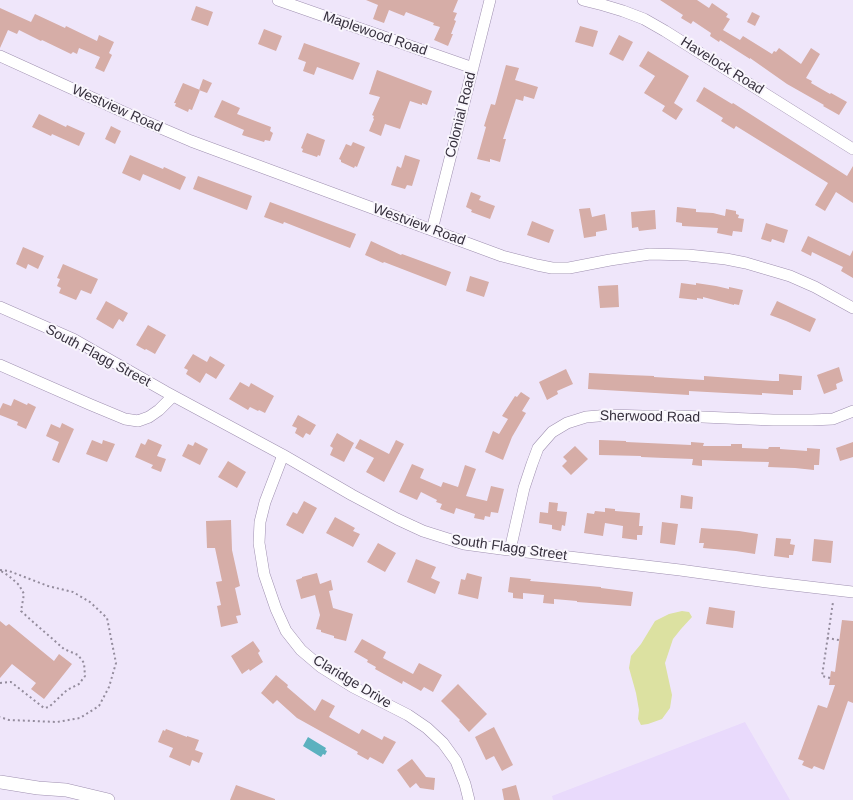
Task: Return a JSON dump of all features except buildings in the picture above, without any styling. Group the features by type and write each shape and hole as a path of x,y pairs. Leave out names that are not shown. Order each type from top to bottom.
{"street":[{"name":"Maplewood Road","path":"278,0 473,68"},
{"name":"Colonial Road","path":"432,230 490,0"},
{"name":"Havelock Road","path":"584,0 623,11 665,31 853,149"},
{"name":"Westview Road","path":"0,56 191,141 495,254 552,268 569,268 650,254 700,256 746,263 790,276 815,287 853,308"},
{"name":"South Flagg Street","path":"0,307 73,339 358,498 423,531 464,544 853,592"},
{"path":"0,365 125,419 138,421 149,417 159,410 173,396"},
{"name":"Sherwood Road","path":"510,550 524,488 538,448 552,432 567,423 586,417 610,415 812,420 833,419 853,411"},
{"name":"Claridge Drive","path":"283,455 265,502 260,522 259,543 264,574 276,609 286,631 301,650 321,667 353,687 408,715 427,728 444,743 456,761 465,784 469,800"},
{"path":"0,782 38,788 66,790 108,800"}],"path":[{"path":"0,570 19,585 24,594 21,611 64,649 78,655 84,663 85,676 79,684 67,690 49,707 44,708 11,682 0,683"},
{"path":"0,570 10,571 48,586 73,592 90,602 107,618 116,664 109,686 99,706 80,718 57,722 9,720 0,717"},
{"path":"830,678 822,676 833,602"},
{"path":"827,638 839,640"}],"shaded area":[{"path":"745,722 790,800 553,800 552,796"}],"green space":[{"path":"682,611 689,612 692,617 673,639 665,663 672,695 670,708 662,719 641,725 638,719 639,710 636,693 629,668 631,656 641,644 655,621 669,614"}],"water":[{"path":"308,737 326,748 325,750 327,751 325,755 323,754 321,757 303,746"}]}
